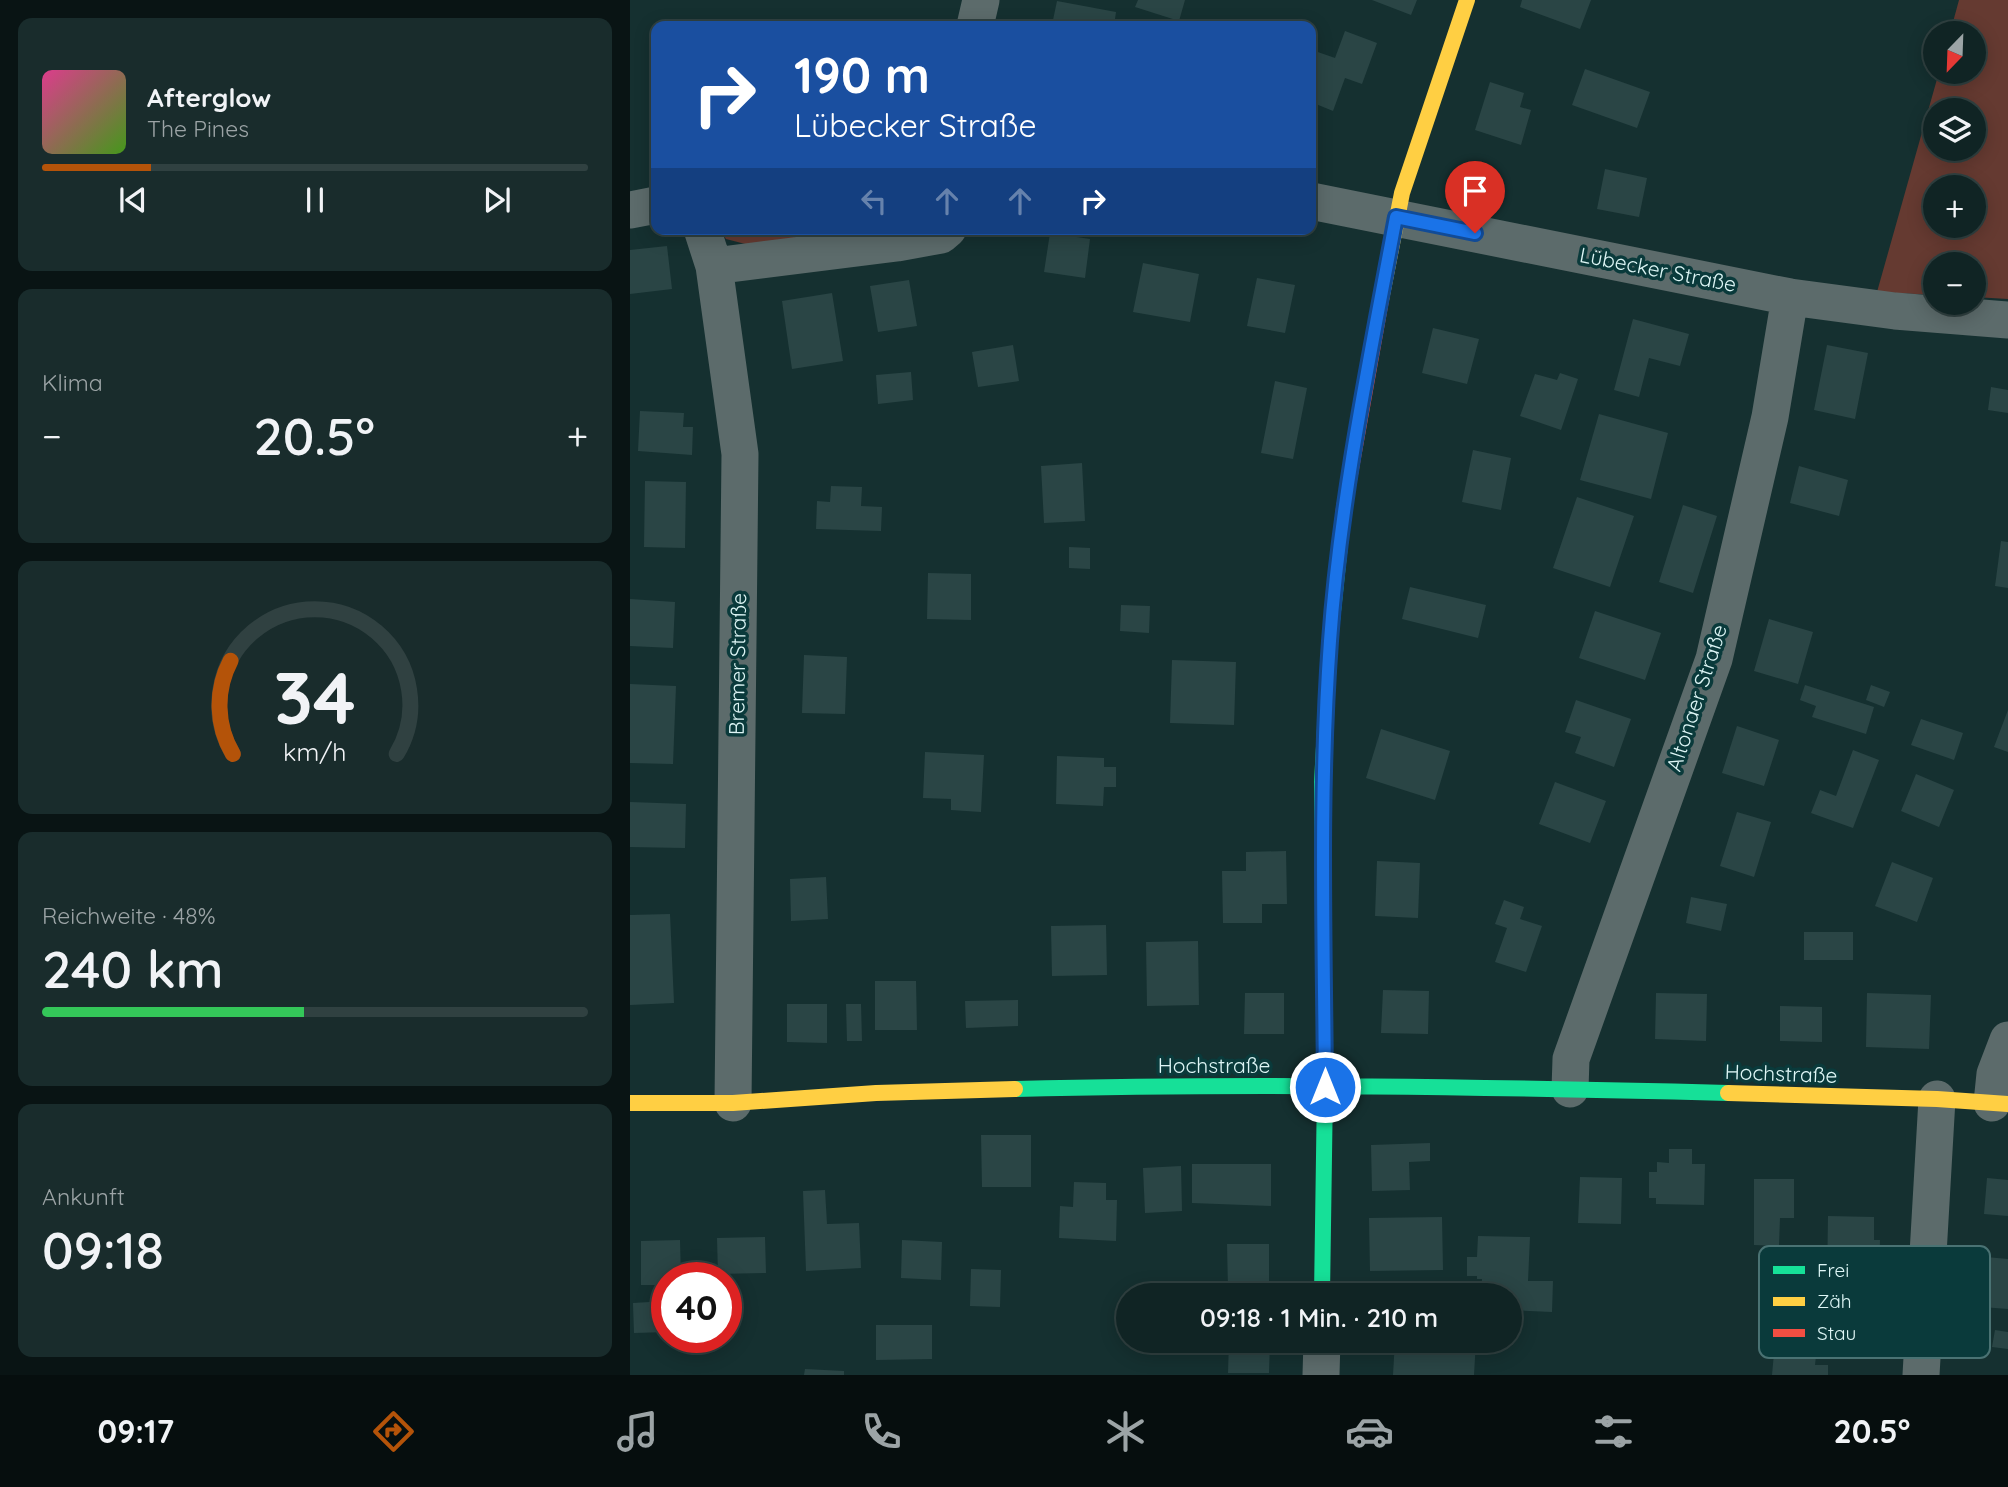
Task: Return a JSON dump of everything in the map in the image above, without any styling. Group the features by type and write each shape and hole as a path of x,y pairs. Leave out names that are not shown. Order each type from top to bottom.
{"street":[{"path":"976,21 981,0"},
{"path":"1322,1283 1325,1087 1322,782 1330,640 1344,508 1396,217 1467,0"},
{"name":"Lübecker Straße","path":"1316,202 1790,297 1895,311 2008,320"},
{"path":"630,210 651,206"},
{"name":"Bremer Straße","path":"704,235 714,267 740,454 733,1103"},
{"path":"714,267 942,235"},
{"name":"Altonaer Straße","path":"1570,1089 1571,1059 1714,659 1770,416 1790,297"},
{"path":"2000,1104 1995,1073 2008,1040"},
{"name":"Hochstraße","path":"630,1103 733,1103 917,1092 1139,1086 1570,1089 1937,1099 2000,1104"},
{"path":"1928,1246 1937,1099"},
{"path":"1321,1375 1322,1353"}],"shaded area":[{"path":"1959,0 2008,0 2008,299 1986,298 1986,252 1923,252 1923,294 1877,292 1923,129 1923,161 1986,161 1986,98 1932,98 1936,84 1986,84 1986,21 1953,21"},
{"path":"723,235 838,235 753,246 726,239"}],"building":[{"path":"1138,0 1185,0 1179,21 1135,7"},
{"path":"1372,0 1417,0 1411,15"},
{"path":"1522,0 1591,0 1580,29 1520,7"},
{"path":"1057,1 1116,12 1115,21 1053,20"},
{"path":"1345,31 1377,43 1362,84 1345,78 1333,111 1316,104 1316,51 1335,58"},
{"path":"1585,69 1650,92 1637,128 1572,105"},
{"path":"1490,82 1524,93 1520,107 1531,110 1521,145 1475,130"},
{"path":"1605,169 1647,178 1639,217 1597,209"},
{"path":"1050,235 1090,239 1085,278 1044,272"},
{"path":"667,246 672,289 630,294 630,250"},
{"path":"1143,263 1199,274 1190,322 1133,312"},
{"path":"1257,278 1295,285 1285,333 1247,326"},
{"path":"909,280 917,326 878,332 870,286"},
{"path":"832,293 843,361 792,369 782,301"},
{"path":"1633,319 1689,334 1680,366 1649,358 1639,397 1614,390"},
{"path":"1433,328 1479,339 1467,384 1422,373"},
{"path":"1013,345 1019,381 978,387 972,352"},
{"path":"1827,345 1868,353 1855,419 1814,410"},
{"path":"911,372 913,400 878,404 876,375"},
{"path":"1560,373 1578,379 1561,430 1520,416 1535,374 1557,380"},
{"path":"1275,381 1307,388 1293,459 1261,453"},
{"path":"1991,387 2008,390 2008,413 1988,410"},
{"path":"640,411 684,413 683,427 693,427 692,455 638,451"},
{"path":"1599,414 1668,433 1651,499 1580,480"},
{"path":"1473,450 1511,458 1501,510 1462,502"},
{"path":"1082,463 1085,521 1044,523 1041,466"},
{"path":"1799,466 1848,480 1839,516 1790,503"},
{"path":"645,481 686,482 685,548 644,547"},
{"path":"831,486 862,487 861,506 882,507 881,531 816,529 817,501 830,502"},
{"path":"1577,497 1634,516 1610,587 1553,568"},
{"path":"1683,505 1717,516 1693,593 1659,582"},
{"path":"2001,541 2008,542 2008,588 1995,586"},
{"path":"1069,547 1090,548 1090,569 1069,568"},
{"path":"928,573 971,574 971,620 927,619"},
{"path":"1410,587 1486,605 1478,638 1402,619"},
{"path":"630,599 675,602 673,648 630,646"},
{"path":"1121,605 1150,606 1149,633 1120,631"},
{"path":"1595,611 1661,633 1645,680 1579,658"},
{"path":"1769,619 1813,632 1798,684 1754,671"},
{"path":"804,655 847,657 845,714 802,713"},
{"path":"1172,660 1236,662 1234,725 1170,723"},
{"path":"630,684 676,686 673,764 630,763"},
{"path":"1805,685 1874,707 1866,734 1812,717 1816,706 1800,700"},
{"path":"1871,685 1890,692 1884,707 1866,700"},
{"path":"1576,700 1631,719 1614,767 1575,753 1581,737 1565,732"},
{"path":"2008,710 2008,752 1994,747"},
{"path":"1921,719 1963,733 1954,760 1911,745"},
{"path":"1737,726 1779,740 1764,786 1722,773"},
{"path":"1381,729 1450,751 1435,800 1366,778"},
{"path":"1853,750 1879,760 1853,828 1811,813 1820,790 1836,796"},
{"path":"925,752 984,755 981,812 951,810 951,799 923,798"},
{"path":"1057,756 1104,758 1104,767 1116,767 1116,787 1104,787 1103,806 1056,804"},
{"path":"1916,774 1954,790 1939,827 1901,811"},
{"path":"1555,782 1606,801 1590,843 1539,824"},
{"path":"630,802 686,804 685,848 630,847"},
{"path":"1737,812 1771,822 1754,877 1720,866"},
{"path":"1286,851 1287,904 1262,904 1262,923 1223,923 1222,871 1246,871 1246,852"},
{"path":"1377,861 1420,863 1418,918 1375,916"},
{"path":"1892,862 1933,878 1917,922 1875,906"},
{"path":"826,877 828,919 791,921 790,879"},
{"path":"1691,897 1727,904 1721,931 1686,923"},
{"path":"1504,900 1524,907 1520,919 1542,926 1526,972 1495,962 1507,928 1495,924"},
{"path":"670,914 674,1003 630,1005 630,915"},
{"path":"1106,925 1107,975 1052,976 1051,926"},
{"path":"1804,932 1853,932 1853,960 1804,960"},
{"path":"1198,941 1199,1005 1147,1006 1146,942"},
{"path":"875,981 916,981 917,1030 875,1030"},
{"path":"1383,990 1429,991 1428,1034 1381,1033"},
{"path":"1245,993 1284,993 1284,1034 1244,1034"},
{"path":"1656,993 1707,994 1706,1041 1655,1039"},
{"path":"1867,993 1931,995 1929,1049 1866,1047"},
{"path":"1018,1000 1018,1026 966,1028 965,1001"},
{"path":"787,1004 827,1004 827,1043 787,1042"},
{"path":"846,1004 861,1004 862,1041 847,1041"},
{"path":"1780,1006 1822,1007 1822,1042 1780,1041"},
{"path":"981,1135 1031,1135 1031,1187 982,1187"},
{"path":"1430,1143 1430,1161 1409,1162 1410,1190 1372,1191 1371,1145"},
{"path":"1669,1149 1692,1149 1692,1164 1705,1164 1704,1205 1656,1204 1656,1198 1649,1198 1649,1172 1657,1172 1657,1162 1669,1163"},
{"path":"1192,1164 1271,1164 1271,1206 1192,1203"},
{"path":"1181,1166 1182,1211 1145,1213 1143,1168"},
{"path":"1580,1177 1622,1178 1621,1224 1578,1223"},
{"path":"1987,1178 2008,1180 2008,1216 1984,1214"},
{"path":"1754,1179 1794,1179 1794,1218 1780,1218 1779,1246 1754,1245"},
{"path":"1074,1182 1106,1183 1106,1200 1117,1200 1116,1241 1059,1238 1060,1206 1073,1207"},
{"path":"825,1190 827,1224 859,1223 861,1268 806,1271 803,1191"},
{"path":"1828,1216 1874,1217 1874,1240 1880,1240 1880,1246 1828,1246"},
{"path":"1442,1217 1443,1270 1370,1271 1369,1218"},
{"path":"1478,1236 1530,1237 1528,1281 1553,1281 1552,1312 1522,1311 1522,1283 1482,1283 1482,1279 1477,1279 1477,1276 1467,1276 1467,1257 1477,1257"},
{"path":"765,1237 766,1273 742,1274 742,1262 718,1262 717,1238"},
{"path":"680,1240 681,1262 651,1262 651,1285 641,1285 641,1241"},
{"path":"902,1240 942,1242 941,1280 901,1278"},
{"path":"1227,1244 1269,1244 1269,1283 1228,1283"},
{"path":"1990,1257 2008,1259 2008,1309 1990,1308"},
{"path":"971,1269 1001,1270 1000,1307 970,1306"},
{"path":"651,1302 651,1332 634,1333 633,1303"},
{"path":"876,1325 932,1325 932,1359 876,1360"},
{"path":"1995,1330 2008,1332 2008,1349 1992,1347"},
{"path":"1229,1353 1270,1353 1269,1373 1228,1373"},
{"path":"1394,1353 1475,1353 1474,1375 1393,1375"},
{"path":"1774,1358 1816,1358 1815,1365 1828,1365 1828,1375 1772,1375"},
{"path":"805,1369 844,1371 844,1375 804,1375"}],"traffic: fast":[{"path":"1322,1283 1325,1087 1322,782 1330,640 1341,535"},
{"path":"1015,1089 1372,1086 1728,1093"}],"traffic: slow":[{"path":"1381,300 1402,193 1467,0"},
{"path":"630,1103 733,1103 876,1093 1015,1089"},
{"path":"1728,1093 1937,1099 2008,1104"}],"traffic: jam":[{"path":"1341,535 1381,300"}],"route":[{"path":"1325,1087 1322,782 1330,640 1344,508 1396,217 1475,233"}]}
